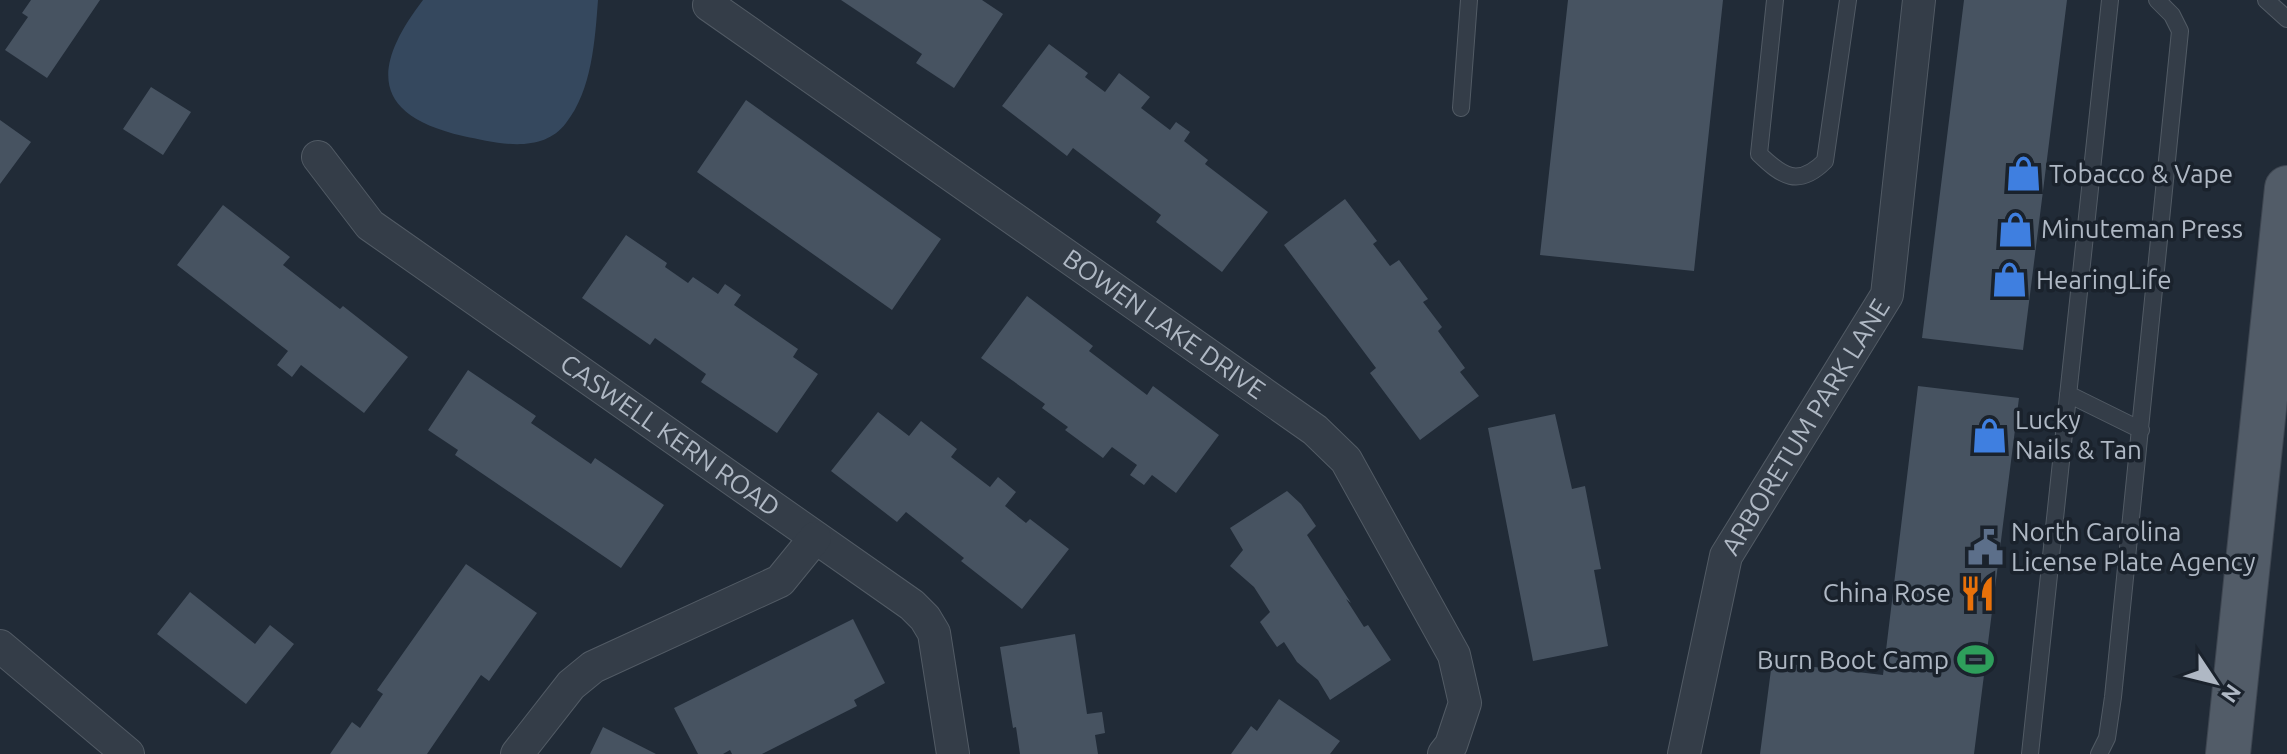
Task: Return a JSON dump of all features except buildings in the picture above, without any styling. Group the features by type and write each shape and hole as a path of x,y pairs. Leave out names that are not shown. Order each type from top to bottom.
{"main road":[{"path":"2228,754 2286,202"}],"street":[{"name":"ARBORETUM PARK LANE","path":"1684,754 1726,556 1887,295 1919,0"},
{"name":"BOWEN LAKE DRIVE","path":"709,5 1315,430 1346,460 1454,655 1465,703 1451,745 1444,754"},
{"name":"CASWELL KERN ROAD","path":"318,157 370,225 912,605 934,633 953,754"},
{"path":"517,754 571,685 593,667 780,581 815,538"},
{"path":"0,646 128,754"}],"lane":[{"path":"1461,108 1469,0"},
{"path":"1775,0 1759,154 1778,172 1799,178 1815,171 1825,161 1848,0"},
{"path":"2030,754 2110,0"},
{"path":"2099,754 2107,738 2109,724 2180,31 2172,15 2157,0"},
{"path":"2266,0 2287,19"},
{"path":"2068,394 2141,430"}],"water":[{"path":"423,0 598,0 587,80 566,123 544,140 518,144 463,136 433,127 411,115 397,102 389,86 389,67 406,25"}],"place":[{"name":"Tobacco & Vape","path":"2023,174"},
{"name":"Minuteman Press","path":"2015,229"},
{"name":"HearingLife","path":"2010,280"},
{"name":"Lucky Nails & Tan","path":"1989,435"},
{"name":"North Carolina License Plate Agency","path":"1985,547"},
{"name":"China Rose","path":"1977,593"},
{"name":"Burn Boot Camp","path":"1975,660"}]}
